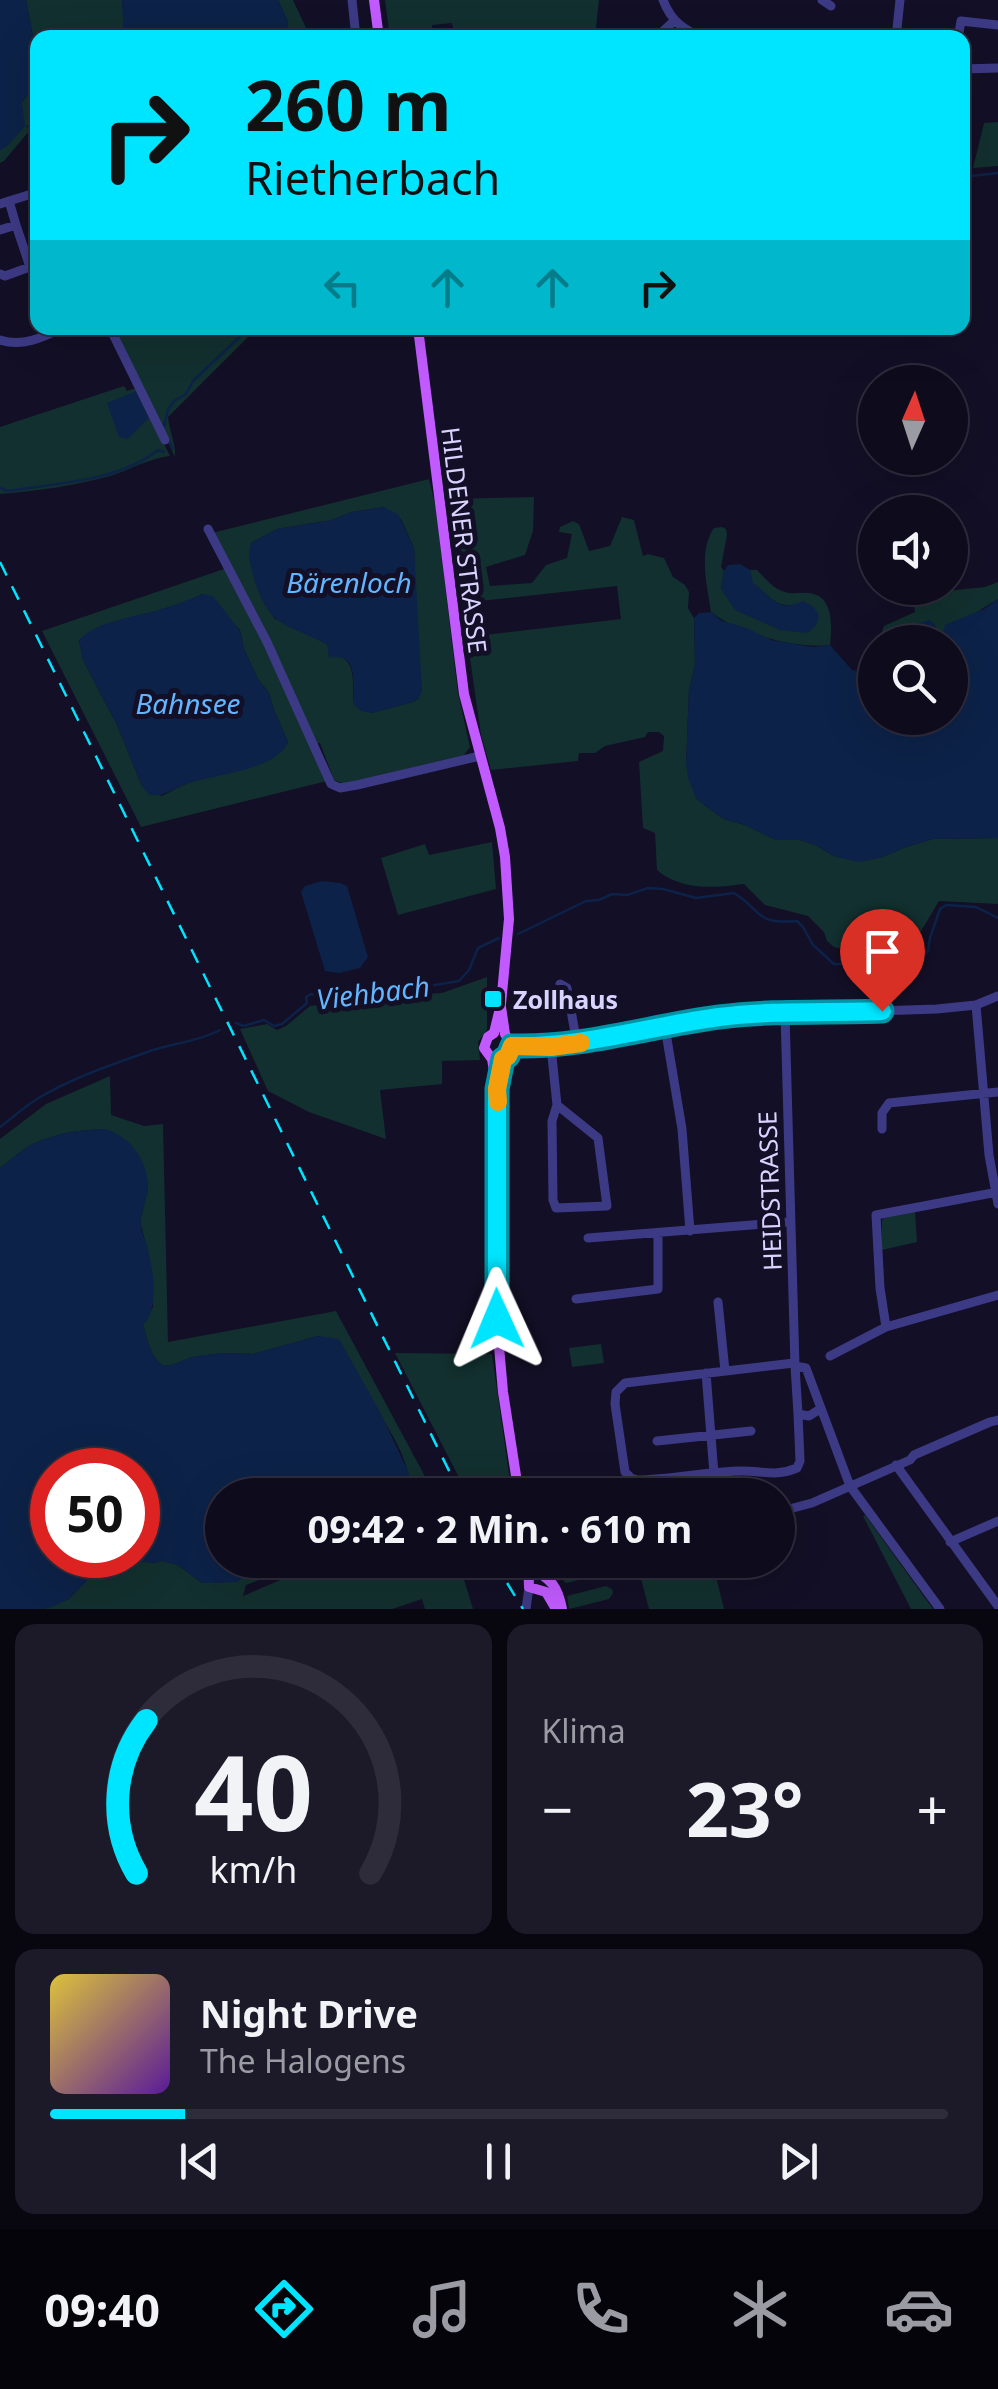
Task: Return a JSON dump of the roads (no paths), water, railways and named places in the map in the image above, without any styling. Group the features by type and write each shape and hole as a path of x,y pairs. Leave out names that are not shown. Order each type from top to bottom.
{"main road":[{"path":"374,0 378,30"},
{"name":"HILDENER STRASSE","path":"419,335 464,694 505,857 509,919 499,1034"},
{"path":"499,1034 511,1040 512,1046 508,1056 498,1059 484,1048 488,1037 499,1034"},
{"path":"498,1059 496,1312 516,1478"},
{"path":"529,1578 529,1587 546,1592 559,1609"},
{"path":"547,1578 559,1592 559,1609"}],"street":[{"path":"352,0 354,30"},
{"path":"664,0 674,21 686,30"},
{"path":"897,30 900,0"},
{"path":"664,30 674,21"},
{"path":"959,30 960,21 998,25"},
{"path":"970,70 998,68"},
{"path":"30,194 4,202 30,257"},
{"path":"0,230 16,224"},
{"path":"0,286 2,275 30,267"},
{"path":"0,340 22,344 44,335"},
{"path":"113,335 165,440"},
{"path":"208,529 267,642 331,784 340,788 357,785 480,756"},
{"path":"560,984 567,988 577,1044"},
{"path":"512,1046 577,1044 725,1016 937,1010 976,1005 998,996"},
{"path":"886,1327 876,1216 997,1196 976,1005"},
{"name":"HEIDSTRASSE","path":"714,1474 785,1472 798,1468 800,1456 789,1222 785,1014"},
{"path":"665,1027 682,1129 690,1231"},
{"path":"551,1047 558,1105 552,1121 553,1200 556,1208 607,1206 598,1138 558,1105"},
{"path":"882,1128 882,1113 889,1103 998,1092"},
{"path":"588,1238 789,1222"},
{"path":"576,1299 658,1289 658,1234"},
{"path":"830,1356 886,1327 998,1294"},
{"path":"718,1302 725,1371"},
{"path":"706,1373 714,1474 631,1478 625,1472 615,1404 616,1392 625,1383 706,1373 794,1364"},
{"name":"HEIDSTRASSE","path":"794,1364 806,1368 850,1486 940,1609"},
{"path":"798,1414 809,1416 820,1409"},
{"path":"795,1508 812,1504 998,1420"},
{"path":"656,1440 751,1431"},
{"path":"896,1465 998,1606"},
{"path":"950,1542 998,1520"},
{"path":"526,1609 529,1587"}],"water":[{"path":"0,0 26,0 32,30 30,90 22,103 25,126 0,150"},
{"path":"122,0 278,0 288,22 288,30 124,30"},
{"path":"136,391 149,418 128,439 119,437 107,403"},
{"name":"Bärenloch","path":"384,507 398,514 414,548 422,692 413,702 371,713 354,704 352,670 345,659 329,658 327,644 271,614 259,592 249,551 251,543 277,529"},
{"path":"740,564 750,570 753,583 775,602 787,606 803,601 814,608 816,624 807,633 780,630 735,610 721,589 728,565"},
{"name":"Bahnsee","path":"203,594 213,596 240,631 244,649 269,693 288,742 281,752 258,765 186,784 164,794 149,795 83,660 79,640 98,627"},
{"path":"998,599 998,838 933,839 859,862 836,857 800,840 776,840 724,819 696,798 686,764 689,690 695,665 694,618 699,613 711,612 722,621 771,640 813,647 830,645 852,670 858,671 858,735 968,735 968,625 945,625"},
{"path":"322,881 347,886 368,957 360,968 339,973 325,971 301,892 305,886"},
{"path":"105,1129 114,1133 130,1144 145,1168 148,1188 141,1227 154,1289 152,1309 143,1325 158,1361 163,1366 172,1365 192,1357 253,1354 318,1336 339,1339 380,1412 409,1478 205,1478 205,1578 242,1578 237,1582 202,1583 178,1565 160,1562 160,1448 30,1448 30,1578 95,1578 88,1579 69,1599 52,1607 0,1609 0,1168 41,1140"}],"waterway":[{"path":"970,176 998,173"},
{"path":"164,426 174,401 186,394 193,381 242,335"},
{"path":"168,438 172,448"},
{"path":"0,488 7,491 85,480 124,469 158,450 164,452"},
{"name":"Viehbach","path":"518,934 586,901 612,894 627,895 648,888 696,898 734,893 766,918 797,921 813,945 834,964 883,961 905,966 928,951 940,909 946,905 976,907 998,918"},
{"name":"Viehbach","path":"236,1023 244,1026 264,1020 274,1026 282,1024 307,1003 306,997 311,994 348,1001 385,990 459,981 469,970 478,948 499,938"},
{"name":"Viehbach","path":"0,1127 37,1099 79,1078 220,1030"}],"railway":[{"path":"0,562 453,1478"},
{"path":"504,1578 523,1609"}],"place":[{"name":"Zollhaus","path":"493,999"}]}
